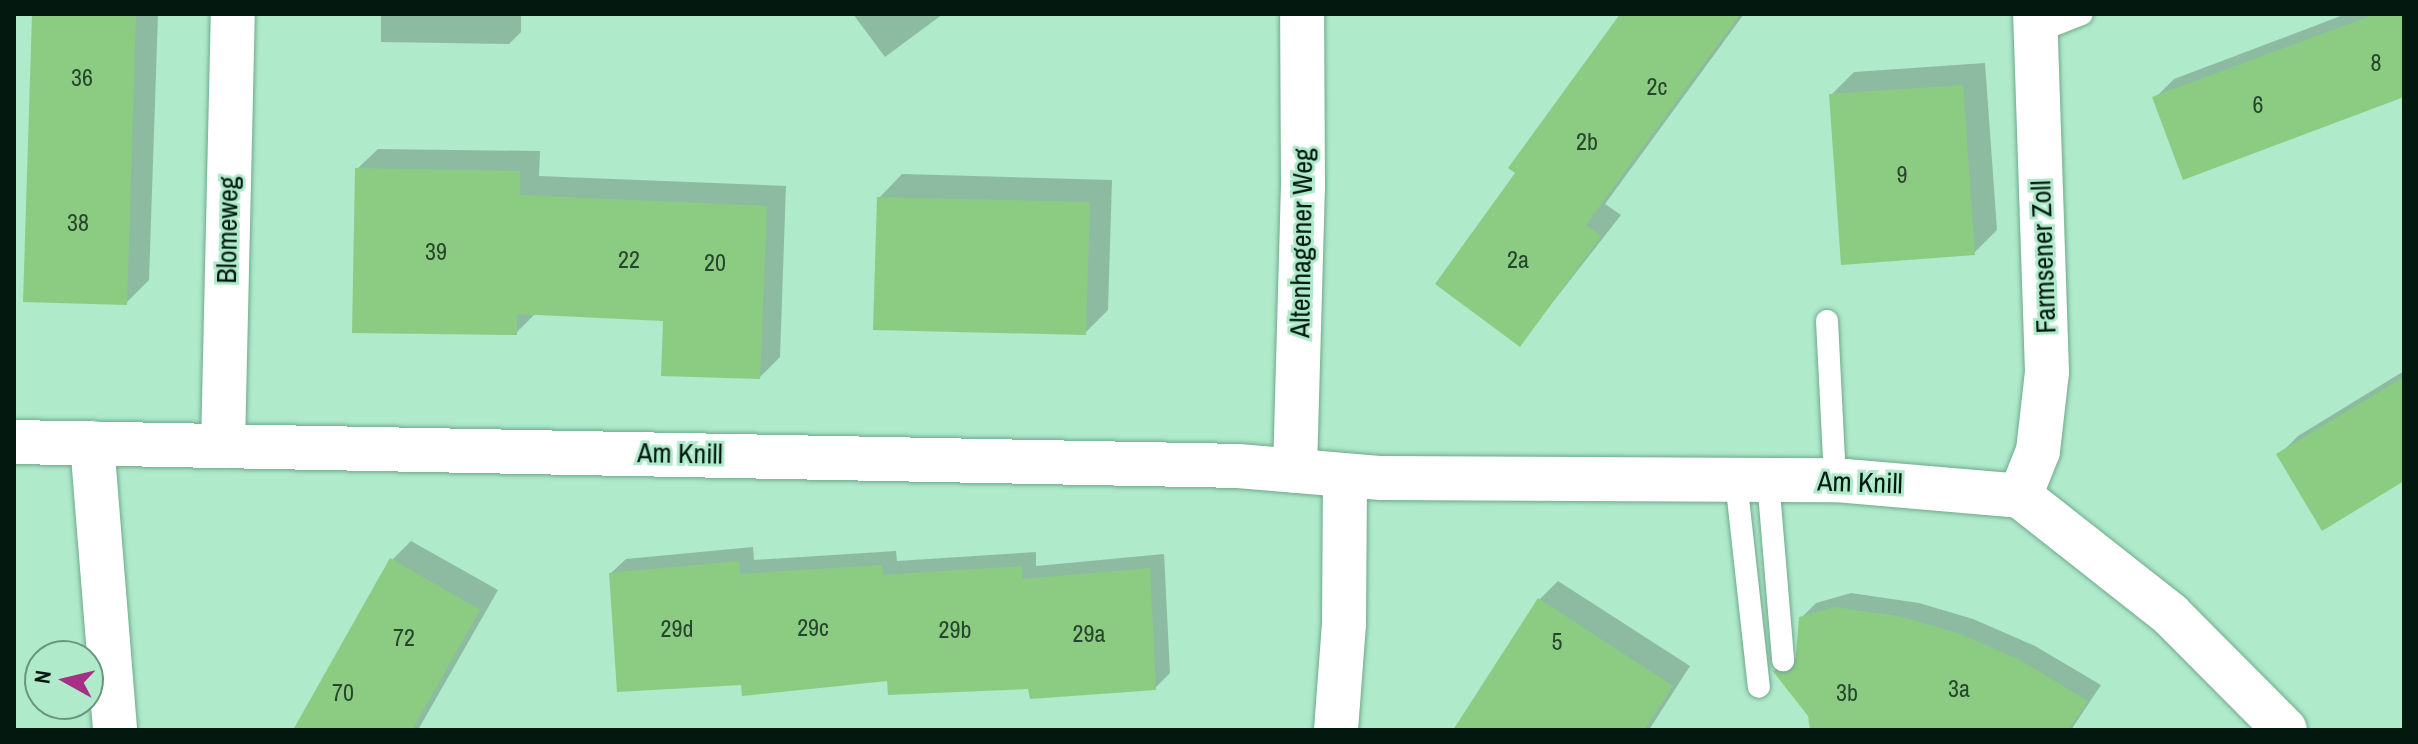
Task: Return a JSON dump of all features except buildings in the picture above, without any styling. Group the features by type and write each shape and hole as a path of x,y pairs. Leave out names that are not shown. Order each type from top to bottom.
{"street":[{"name":"Blomeweg","path":"223,446 233,14"},
{"name":"Altenhagener Weg","path":"1295,471 1302,14"},
{"name":"Farmsener Zoll","path":"2020,496 2038,451 2047,372 2036,23"},
{"name":"Am Knill","path":"14,442 809,456 1295,471 1345,476 1835,480 2020,496"},
{"path":"92,443 115,730"},
{"path":"1336,730 1344,623 1345,476"},
{"path":"2020,496 2170,614 2285,730"}],"lane":[{"path":"2036,23 2082,14"},
{"path":"1827,321 1835,480"},
{"path":"1752,480 1783,660"},
{"path":"1752,480 1759,687"}]}
